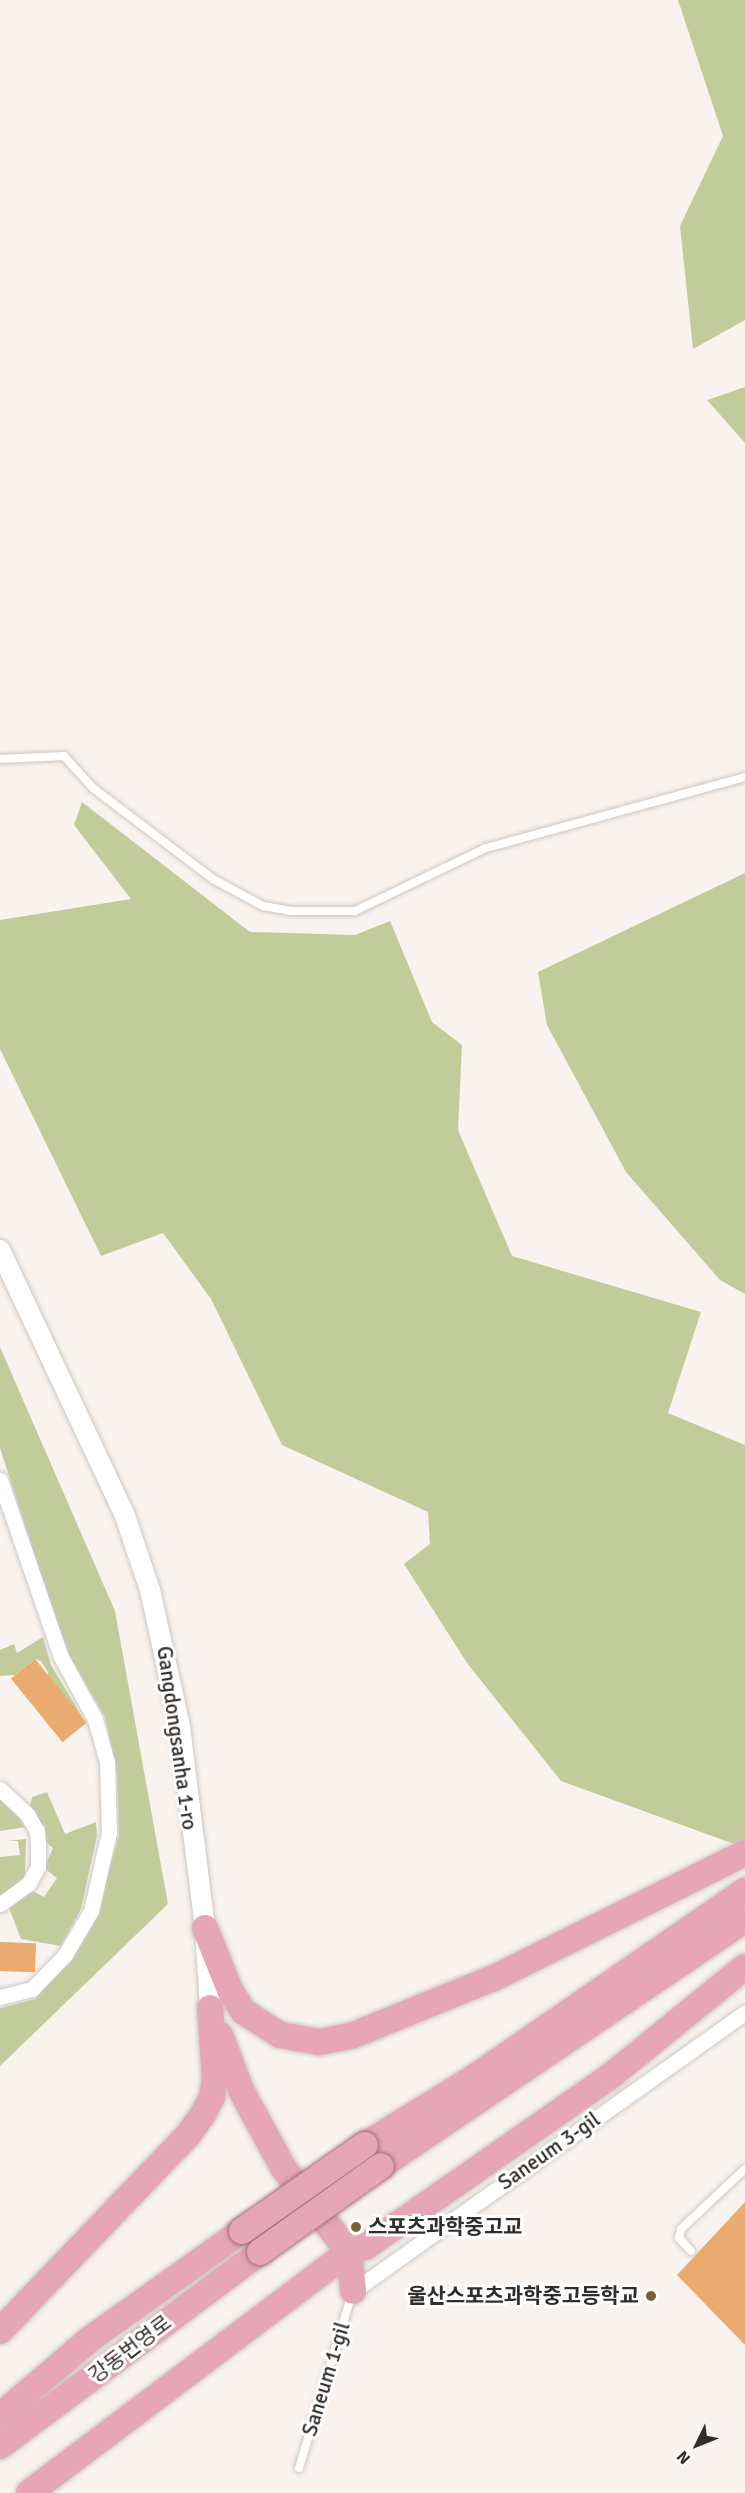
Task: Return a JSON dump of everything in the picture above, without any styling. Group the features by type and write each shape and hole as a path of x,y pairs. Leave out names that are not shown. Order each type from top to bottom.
{"highway":[{"path":"205,1928 230,1990 244,2012 280,2035 319,2042 351,2036 494,1978 745,1853"},
{"name":"강동번영로","path":"0,2416 90,2339 242,2231 365,2145 475,2077 605,1984 745,1891"},
{"name":"강동번영로","path":"0,2446 260,2252 381,2166 745,1920"},
{"path":"29,2493 349,2252 367,2246 612,2075 745,1967"},
{"path":"210,2008 242,2092 284,2169 349,2252 353,2291"},
{"path":"0,2331 188,2134 203,2114 212,2097 215,2079 210,2008"}],"street":[{"name":"Gangdongsanha 1-ro","path":"0,1250 124,1513 150,1590 180,1727 205,1928 210,2008"},
{"path":"0,1480 61,1657 94,1719 107,1762 109,1832 90,1911 65,1955 32,1989 0,1997"},
{"path":"0,1788 27,1814 37,1831 38,1868 28,1884 0,1904"},
{"name":"Saneum 3-gil","path":"353,2291 745,2012"}],"lane":[{"path":"0,759 64,756 93,788 213,879 262,906 290,911 355,911 486,848 745,777"},
{"path":"691,2251 679,2238 681,2229 745,2169"},
{"name":"Saneum 1-gil","path":"299,2468 353,2291"}],"green space":[{"path":"678,0 745,0 745,320 693,349 680,226 723,136"},
{"path":"745,387 745,443 707,400"},
{"path":"82,802 250,932 355,935 390,921 432,1022 462,1045 458,1130 512,1256 701,1312 668,1413 745,1445 745,1848 561,1781 467,1663 404,1564 430,1544 428,1512 282,1445 211,1299 163,1233 101,1256 0,1049 0,920 131,899 74,825"},
{"path":"745,873 745,1294 720,1280 626,1172 547,1025 538,972"},
{"path":"0,1347 115,1611 168,1904 0,2066 0,2008 35,1999 77,1950 93,1924 119,1835 117,1773 105,1717 65,1648 0,1448"},
{"path":"43,1637 51,1665 87,1725 48,1678 48,1672 41,1661 35,1659 15,1675 0,1676 0,1650 14,1644 17,1653"},
{"path":"47,1792 65,1834 96,1822 97,1836 81,1909 61,1946 21,1939 9,1908 31,1890 44,1897 57,1878 44,1868 53,1848 43,1840 45,1826 35,1821 29,1810 32,1797"},
{"path":"0,1797 15,1812 25,1827 0,1831"},
{"path":"26,1839 25,1876 9,1894 0,1896 0,1857 20,1855 18,1841 7,1841"}],"building":[{"path":"35,1659 87,1723 63,1742 11,1679"},
{"path":"0,1942 36,1943 35,1972 0,1971"},
{"path":"745,2202 745,2345 677,2275"}],"place":[{"name":"스포츠과학중고교","path":"356,2227"},
{"name":"울산스포츠과학중고등학교","path":"651,2296"}]}
